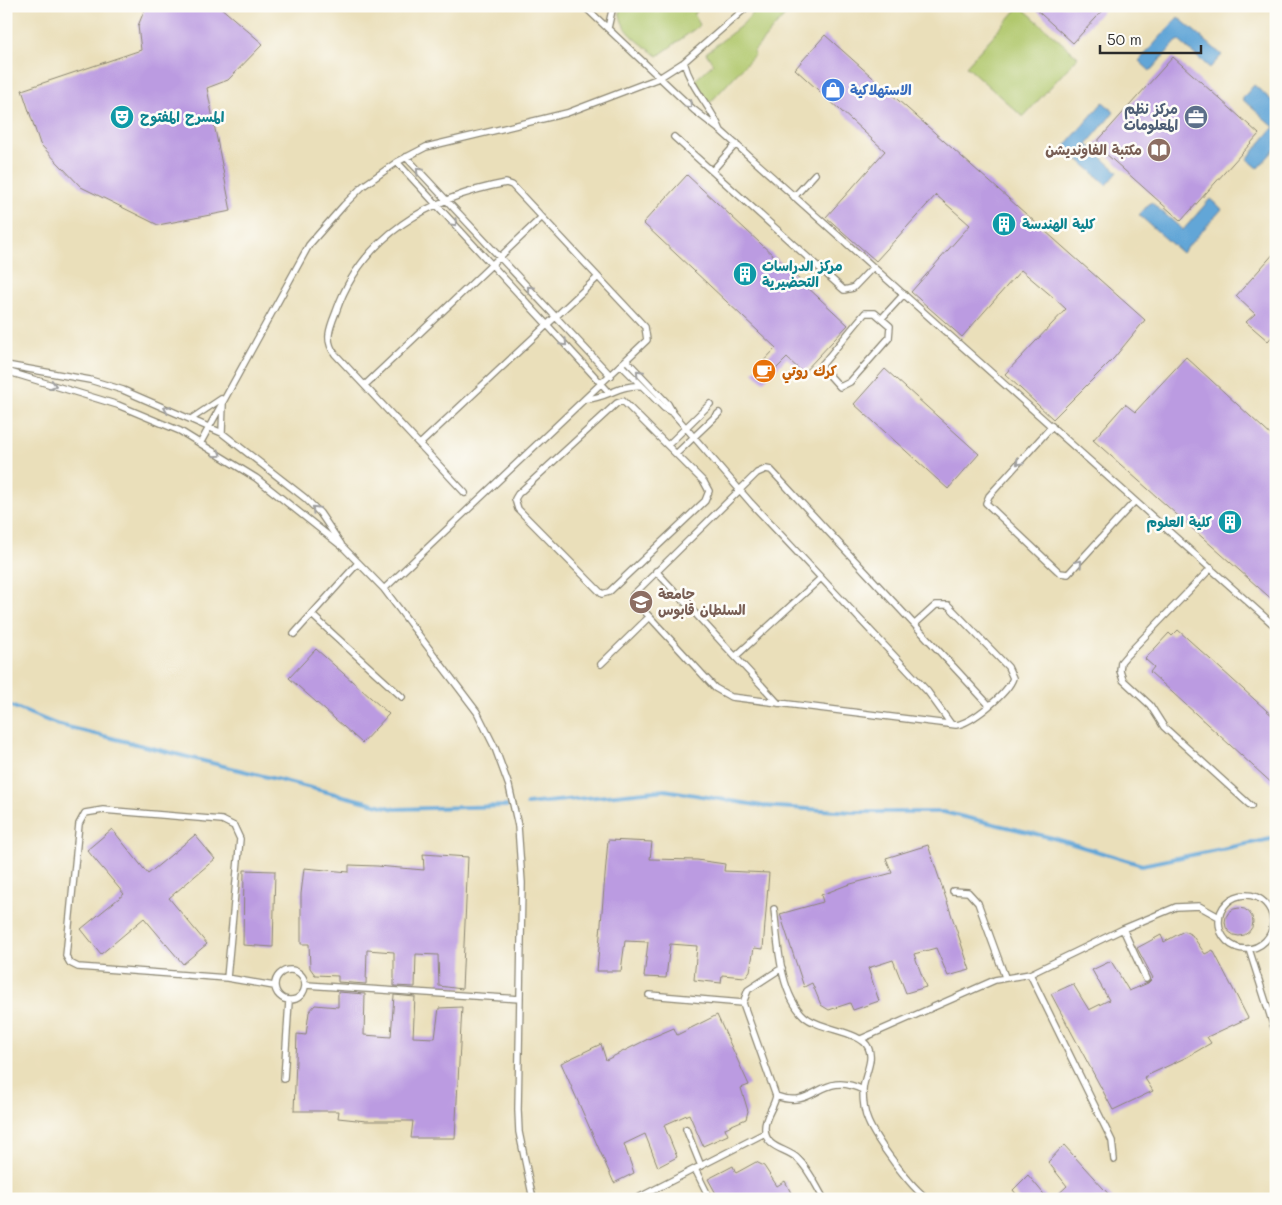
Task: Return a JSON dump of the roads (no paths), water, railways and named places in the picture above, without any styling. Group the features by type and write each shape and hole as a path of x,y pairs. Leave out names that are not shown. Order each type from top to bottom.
{"lane":[{"path":"584,6 702,117 736,144 1276,626"},
{"path":"608,28 613,6"},
{"path":"201,442 309,245 363,186 397,162 426,148 567,114 659,78 684,62 748,6"},
{"path":"684,62 694,89 710,110 721,131"},
{"path":"674,137 844,290 854,288 873,267"},
{"path":"712,171 736,144"},
{"path":"406,157 611,376"},
{"path":"397,162 609,392"},
{"path":"794,197 815,174"},
{"path":"384,590 645,344 647,331 512,185 506,183 446,199 404,224 377,245 354,271 338,305 330,328 329,342 336,354 466,492"},
{"path":"365,385 542,217"},
{"path":"420,444 598,277"},
{"path":"882,318 904,294"},
{"path":"865,313 875,313 882,318 890,326 889,338 850,382 840,387 821,366 824,360 865,313"},
{"path":"628,361 668,404 673,413 740,490 928,692 951,724"},
{"path":"6,365 90,380 123,390 222,433 305,498 333,530 344,548"},
{"path":"622,366 664,408 673,413"},
{"path":"6,371 118,405 180,431 201,442 256,478 344,548 384,590 477,712 496,748 509,786 518,826 522,883 518,1084 519,1132 533,1199"},
{"path":"587,400 595,399 628,386 642,386"},
{"path":"191,419 215,404 226,394"},
{"path":"222,433 221,420 226,394"},
{"path":"620,402 626,402 668,445 707,486 708,497 605,594 595,590 515,503 518,494 620,402"},
{"path":"668,445 710,404"},
{"path":"676,454 719,413"},
{"path":"1052,426 989,496 986,504 1060,573 1068,574 1135,501"},
{"path":"915,624 936,605 948,604 1008,667 1013,678 1011,684 989,705 968,722 951,724 731,697 719,693 649,617 635,601 633,595 761,470 771,470 989,705"},
{"path":"294,634 358,563"},
{"path":"1211,568 1127,655 1121,662 1120,671 1123,680 1150,705 1164,727 1251,806"},
{"path":"656,571 778,703"},
{"path":"736,656 821,578"},
{"path":"312,614 402,698"},
{"path":"601,664 649,617"},
{"path":"227,978 240,838 234,826 222,820 103,810 85,813 79,824 76,852 66,956 70,964 78,967 227,978 274,986"},
{"path":"953,891 968,892 974,896 1005,977"},
{"path":"1240,896 1250,896 1259,899 1274,914 1270,933 1258,946 1249,949 1239,948 1230,944 1223,936 1219,917 1223,908 1230,900 1240,896"},
{"path":"861,1039 990,982 1005,977 1030,974 1123,929 1176,907 1188,905 1210,910 1219,917"},
{"path":"774,909 782,968 794,1002 804,1016 820,1026 861,1039 868,1045 870,1053 863,1090 863,1105 874,1133 915,1187 928,1199"},
{"path":"1123,929 1146,979"},
{"path":"1249,949 1276,1034"},
{"path":"782,968 748,990 743,1003 776,1096 774,1107 766,1121 765,1133 769,1142 776,1148 793,1154 799,1159 824,1199"},
{"path":"291,969 302,973 306,984 301,996 290,1001 278,997 274,986 279,974 291,969"},
{"path":"1030,974 1112,1141 1114,1160"},
{"path":"306,984 520,999"},
{"path":"649,995 743,1003"},
{"path":"284,1079 290,1001"},
{"path":"776,1096 796,1101 837,1082 850,1084 863,1090"},
{"path":"686,1130 710,1199"},
{"path":"636,1199 765,1133"}],"water":[{"path":"1178,17 1222,55 1210,68 1178,40 1150,71 1139,61"},
{"path":"1254,85 1276,104 1276,148 1258,168 1247,159 1274,127 1242,99"},
{"path":"1103,102 1114,112 1087,144 1118,172 1107,185 1064,147"},
{"path":"1210,199 1222,209 1182,253 1139,215 1151,202 1183,230"}],"waterway":[{"path":"6,704 56,724 395,809 507,806"},
{"path":"527,804 665,790 762,806 853,812 943,812 1053,838 1142,865 1276,838"}],"place":[{"name":"الاستهلاكية","path":"833,90"},
{"name":"المسرح المفتوح","path":"122,117"},
{"name":"مركز نظم المعلومات","path":"1196,117"},
{"name":"مكتبة الفاونديشن","path":"1159,150"},
{"name":"كلية الهندسة","path":"1004,224"},
{"name":"مركز الدراسات التحضيرية","path":"745,274"},
{"name":"كرك روتي","path":"764,371"},
{"name":"كلية العلوم","path":"1230,522"},
{"name":"جامعة السلطان قابوس","path":"641,602"}]}
